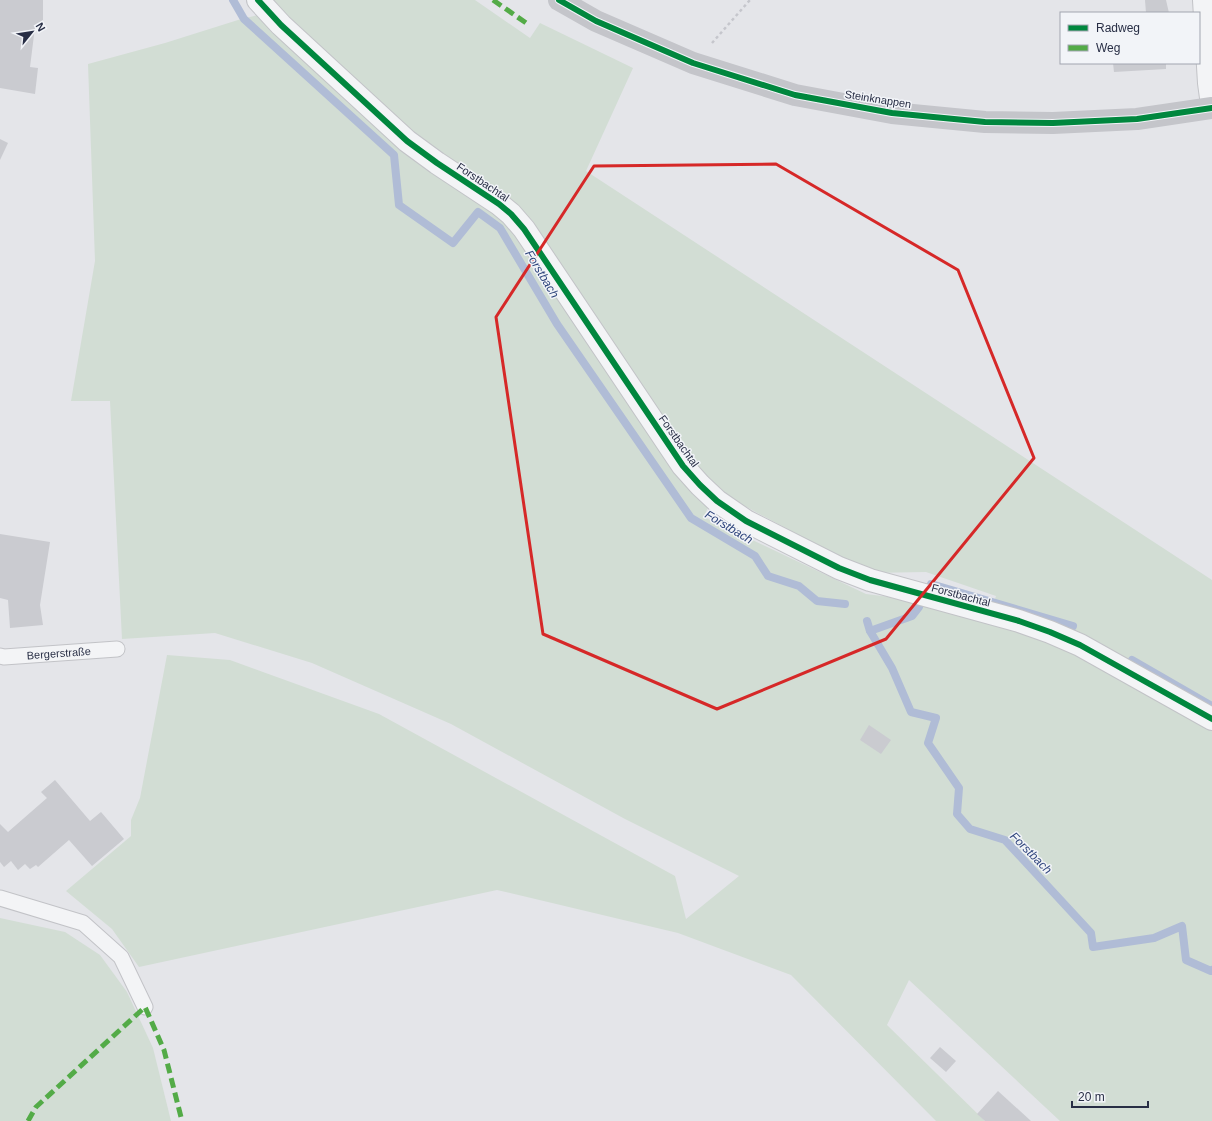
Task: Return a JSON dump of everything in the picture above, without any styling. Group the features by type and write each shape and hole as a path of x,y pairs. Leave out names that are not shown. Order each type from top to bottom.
{"street":[{"name":"Forstbachtal","path":"258,0 282,25 407,141 437,163 499,204 511,214 524,229 683,466 700,486 717,501 746,521 839,568 870,580 1019,621 1080,645 1212,719"},
{"name":"Steinknappen","path":"559,0 596,22 693,63 795,95 892,113 985,122 1053,124 1137,119 1212,108"},
{"path":"1204,0 1209,83 1212,105"}],"lane":[{"name":"Bergerstraße","path":"0,656 4,657 117,649"},
{"path":"0,898 83,923 121,957 145,1007"}],"path":[{"path":"710,46 750,0"}],"highlighted area":[{"path":"776,164 958,270 1034,458 886,639 717,709 543,634 496,317 594,166"}],"shaded area":[{"path":"269,0 475,0 530,38 540,23 633,68 586,171 1212,580 1212,1121 1060,1121 909,980 887,1025 985,1121 936,1121 791,975 678,933 497,890 139,967 112,929 66,891 131,836 131,820 140,798 167,655 230,660 379,714 675,876 686,919 739,876 625,819 451,724 312,663 215,633 122,639 110,401 71,401 95,261 88,64 165,43 238,20 275,11","holes":["715,490 869,573 926,572 996,596 987,624 931,602 866,594 704,517"]},
{"path":"0,918 65,932 100,955 127,992 153,1048 171,1121 0,1121"}],"building":[{"path":"0,0 43,0 43,27 35,27 30,67 38,68 35,94 0,88"},
{"path":"1145,0 1166,0 1169,12 1146,12"},
{"path":"1113,64 1166,64 1166,69 1114,72"},
{"path":"0,139 8,143 0,160"},
{"path":"0,534 50,542 40,605 43,625 10,628 8,600 0,598"},
{"path":"869,725 891,740 881,754 860,740"},
{"path":"55,780 90,821 101,812 124,839 92,866 69,840 38,867 36,865 30,869 25,864 18,870 11,861 4,867 0,862 0,824 8,832 47,798 41,792"},
{"path":"940,1047 956,1061 946,1072 930,1058"},
{"path":"998,1091 1031,1121 985,1121 977,1114"}],"waterway":[{"name":"Forstbach","path":"233,0 244,19 394,155 399,205 453,243 478,212 500,228 557,324 691,518 755,556 768,576 799,586 817,601 845,604"},
{"path":"931,584 1073,626"},
{"path":"870,631 912,616 919,607"},
{"name":"Forstbach","path":"867,621 870,631 892,668 911,712 936,718 928,743 959,788 957,814 970,829 1005,840 1091,933 1093,947 1154,938 1182,926 1186,960 1211,971 1212,970"},
{"path":"1132,660 1212,706"}],"marked path":[{"path":"493,0 529,25"},
{"path":"28,1121 36,1107 145,1007 164,1050 182,1121"}],"cycle path":[{"path":"258,0 281,25 407,141 437,163 499,204 511,214 524,229 683,466 717,501 746,521 839,568 870,580 1019,621 1080,645 1212,719"},
{"path":"559,0 596,21 693,63 795,95 892,113 985,122 1053,123 1137,119 1212,108"}]}
